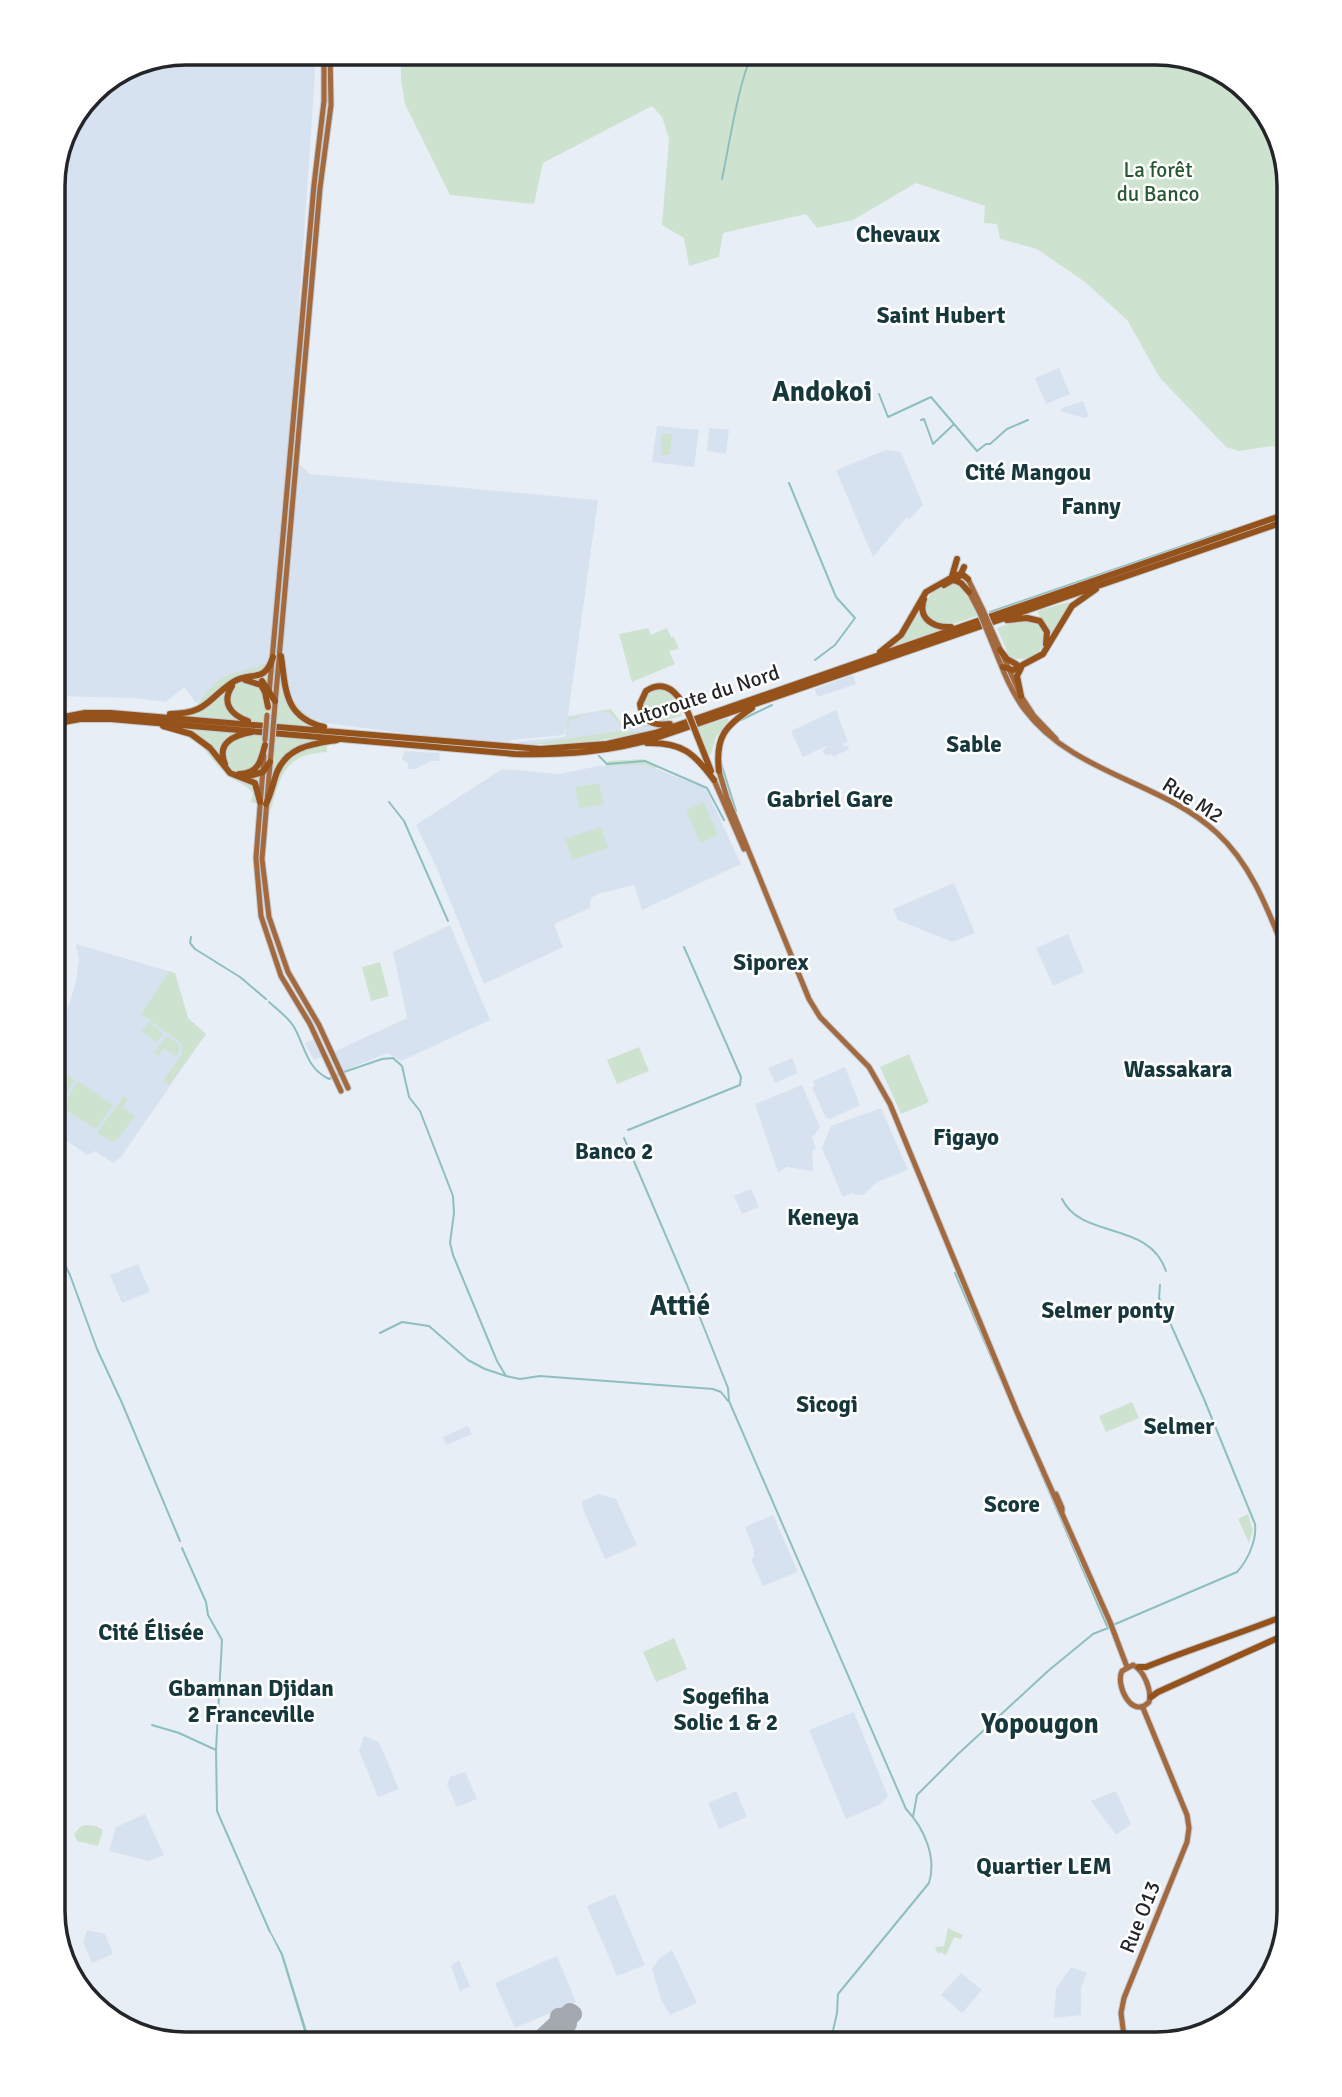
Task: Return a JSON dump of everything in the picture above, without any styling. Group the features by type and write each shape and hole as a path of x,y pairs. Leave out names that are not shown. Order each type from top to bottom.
{"highway":[{"name":"Autoroute du Nord","path":"65,719 85,713 495,746 565,748 607,744 686,721 1277,517"},
{"name":"Autoroute du Nord","path":"351,736 492,752 564,755 638,744 1277,524"},
{"path":"957,559 953,578 927,595 922,610 927,620 937,626 960,626"},
{"path":"873,657 901,635 923,596 965,573"},
{"path":"953,578 970,592"},
{"path":"1021,696 1018,672 1045,651 1072,607 1105,582"},
{"path":"995,621 1032,618 1040,621 1046,628 1048,639 1043,651 1006,672"},
{"path":"1000,649 1007,659 1016,664"},
{"path":"142,718 197,710 241,678 266,672 277,657"},
{"path":"277,657 285,693 298,714 318,726 351,736"},
{"path":"1006,672 1027,664"},
{"path":"251,677 264,682 275,701"},
{"path":"261,728 230,712 228,692 240,681 256,682 264,690 268,707"},
{"path":"686,721 653,724 642,714 640,701 649,689 659,686 665,686 677,694 687,710 714,780"},
{"path":"719,771 717,751 724,732 735,720 760,703"},
{"path":"142,718 191,734 210,748 230,773 244,777 257,786 263,803"},
{"path":"261,728 229,740 223,749 224,763 237,774 248,774 259,765 267,742"},
{"path":"263,803 277,771 293,752 305,745 351,736"},
{"path":"638,744 667,744 685,750 702,763 714,780"},
{"path":"244,777 263,772 270,762"},
{"path":"1139,1667 1146,1667 1277,1619"},
{"path":"1151,1697 1277,1638"}],"main road":[{"path":"324,65 324,101 314,175 275,701 263,772 262,859 269,917 288,972 344,1089"},
{"path":"271,715 268,707 277,657 320,188 331,105 330,65"},
{"path":"965,573 1006,672 1026,711 1043,731 1058,742"},
{"path":"970,592 981,611"},
{"path":"990,632 1000,649 1006,672 1034,716 1058,742"},
{"path":"263,803 270,762 267,742"},
{"name":"Rue M2","path":"1058,742 1095,765 1195,816 1219,834 1251,874 1277,933"},
{"path":"719,771 792,965 820,1017 863,1060 881,1086 1127,1667 1139,1667 1151,1697 1143,1708"},
{"path":"714,780 765,894"},
{"path":"1017,1408 1062,1508 1062,1514"},
{"name":"Rue O13","path":"1124,2032 1124,1998 1187,1842 1189,1822 1143,1708 1130,1703 1125,1692 1119,1676 1127,1667"}],"shaded area":[{"path":"186,65 314,65 289,455 310,474 598,500 568,716 611,709 622,724 665,727 610,739 525,745 515,742 565,737 567,725 564,735 512,740 503,746 326,723 307,716 293,704 285,678 285,664 262,664 227,675 196,703 184,687 166,702 134,698 65,696 67,162 85,119 100,100 119,85 140,74 162,67"},
{"path":"1059,368 1070,394 1046,404 1035,378"},
{"path":"1083,401 1089,416 1084,418 1060,409"},
{"path":"657,426 699,430 694,467 652,462"},
{"path":"709,428 729,430 726,454 707,451"},
{"path":"886,450 901,452 923,505 910,519 906,518 873,557 836,470"},
{"path":"853,675 856,684 818,697 814,689"},
{"path":"836,710 848,742 843,743 844,747 848,746 849,749 833,757 832,754 826,755 822,751 828,745 803,757 791,731"},
{"path":"404,751 440,753 439,761 408,769 408,764 402,759"},
{"path":"646,765 703,787 707,791 741,864 642,910 634,885 598,894 591,898 590,908 554,924 563,947 484,984 416,825 502,769 559,774 598,766"},
{"path":"954,883 975,933 952,942 898,920 893,909"},
{"path":"450,925 490,1020 401,1061 388,1053 343,1071 334,1052 407,1018 393,952"},
{"path":"1068,934 1084,972 1053,986 1036,948"},
{"path":"76,944 175,973 188,1018 206,1034 121,1157 113,1163 95,1151 87,1155 65,1139 65,1012 76,981 79,959"},
{"path":"315,1038 324,1056 314,1060 305,1043"},
{"path":"792,1058 798,1073 775,1083 768,1068"},
{"path":"845,1067 860,1105 830,1119 826,1118 812,1087 815,1086 813,1081"},
{"path":"802,1085 820,1127 812,1138 816,1149 812,1151 813,1171 787,1167 778,1172 755,1104"},
{"path":"881,1108 908,1170 877,1182 865,1194 851,1193 843,1197 822,1148 831,1126"},
{"path":"751,1189 759,1207 742,1214 734,1196"},
{"path":"138,1264 150,1292 122,1303 110,1275"},
{"path":"468,1426 472,1434 446,1445 443,1437"},
{"path":"599,1494 616,1499 637,1545 605,1559 582,1501"},
{"path":"773,1515 798,1572 763,1586 751,1559 754,1557 754,1550 745,1527"},
{"path":"854,1712 888,1796 881,1804 846,1819 809,1730"},
{"path":"364,1736 379,1742 399,1789 378,1797 359,1751"},
{"path":"465,1772 477,1799 457,1807 447,1785 450,1777"},
{"path":"736,1791 747,1817 719,1829 708,1803"},
{"path":"1116,1791 1131,1824 1116,1835 1091,1801"},
{"path":"145,1814 164,1855 149,1861 109,1851 116,1827"},
{"path":"615,1894 645,1965 617,1976 587,1906"},
{"path":"87,1930 105,1934 113,1954 92,1963 83,1942"},
{"path":"270,1933 283,1954 307,2032 304,2032 281,1955"},
{"path":"672,1950 697,2003 670,2015 661,1999 652,1969 659,1959"},
{"path":"557,1956 576,2002 515,2028 495,1983"},
{"path":"459,1960 470,1986 460,1991 451,1966"},
{"path":"1071,1967 1087,1973 1081,1988 1081,2015 1054,2018 1056,1989"},
{"path":"961,1973 982,1990 962,2013 941,1995"}],"green space":[{"name":"La forêt du Banco","path":"401,65 1164,65 1180,67 1210,77 1236,95 1257,119 1265,132 1276,170 1277,447 1239,451 1226,447 1160,378 1127,320 1085,282 1037,249 1000,239 997,224 984,223 985,206 916,183 853,220 817,228 806,214 723,233 719,257 689,266 684,238 662,225 669,139 662,117 652,106 543,163 534,204 450,195 405,104"},
{"path":"662,434 672,434 670,455 661,455"},
{"path":"955,582 968,592 977,616 950,624 931,619 925,613 927,600 937,589"},
{"path":"1073,601 1051,638 1037,611"},
{"path":"919,608 928,623 944,629 891,647 903,636"},
{"path":"1019,620 1036,620 1047,633 1037,654 1015,659 1009,656 997,628"},
{"path":"648,628 651,635 667,628 671,637 674,637 679,649 669,651 675,664 632,682 619,634"},
{"path":"262,664 286,664 288,685 295,702 307,715 326,723 327,752 302,757 287,768 278,785 271,809 251,802 253,793 250,790 226,774 196,743 181,734 195,708 214,684 230,674"},
{"path":"660,688 672,694 682,716 659,722 646,717 642,704 648,692"},
{"path":"611,709 622,724 665,727 623,727 607,712 598,711"},
{"path":"587,713 570,719 566,737 568,717"},
{"path":"728,718 716,737 711,754 707,756 696,728"},
{"path":"618,731 646,732 589,742 525,745"},
{"path":"644,759 657,766 656,769 646,765 606,766 608,761"},
{"path":"599,783 604,804 579,809 575,787"},
{"path":"704,802 718,835 700,843 686,810"},
{"path":"601,827 608,848 572,860 565,839"},
{"path":"380,962 389,996 371,1001 362,967"},
{"path":"169,971 175,973 188,1018 206,1034 169,1085 163,1081 182,1054 181,1043 141,1014"},
{"path":"147,1021 162,1032 157,1042 141,1031 148,1024"},
{"path":"166,1036 180,1047 176,1057 164,1048 158,1056 154,1053"},
{"path":"639,1047 649,1071 617,1084 607,1060"},
{"path":"909,1054 929,1102 901,1114 880,1067"},
{"path":"65,1073 75,1080 65,1095"},
{"path":"78,1081 113,1105 96,1129 66,1110 65,1102"},
{"path":"124,1096 128,1099 122,1107 135,1116 117,1140 111,1142 98,1131"},
{"path":"1132,1402 1139,1418 1106,1432 1099,1416"},
{"path":"1248,1514 1253,1530 1249,1543 1238,1519"},
{"path":"674,1638 687,1669 656,1682 643,1652"},
{"path":"85,1825 103,1830 98,1846 77,1841 74,1834"},
{"path":"948,1928 963,1935 961,1939 954,1937 946,1955 940,1952 938,1954 935,1947 944,1946"}],"waterway":[{"path":"722,179 739,94 748,65"},
{"path":"879,394 888,417 931,397 977,451 1007,429 1028,420"},
{"path":"921,420 924,419 933,444 953,425"},
{"path":"789,483 836,597 855,618 835,645 815,660"},
{"path":"990,612 1226,531"},
{"path":"741,720 772,705"},
{"path":"599,756 607,764 645,761 707,788 724,820"},
{"path":"721,763 736,811"},
{"path":"389,802 404,821 448,921"},
{"path":"191,937 190,943 195,949 240,977 266,999"},
{"path":"628,1130 740,1085 741,1077 684,947"},
{"path":"269,1002 292,1024 315,1069 329,1079 339,1074"},
{"path":"344,1072 382,1059 393,1058 402,1066 409,1097 420,1111 453,1196 450,1243 453,1255 497,1361 506,1376 520,1379 540,1376 713,1389 721,1392 728,1401"},
{"path":"624,1138 687,1285 728,1388 729,1401 906,1809 923,1834 930,1853 929,1883 838,1994 833,2032"},
{"path":"1062,1199 1072,1212 1084,1220 1145,1244 1157,1255 1166,1271"},
{"path":"65,1265 97,1349 180,1541"},
{"path":"955,1273 1107,1626"},
{"path":"1113,1625 1237,1572 1245,1562 1255,1537 1255,1524 1159,1298 1160,1285"},
{"path":"380,1333 402,1322 429,1326 468,1360 506,1376"},
{"path":"182,1548 206,1602 208,1615 222,1640 216,1750 217,1811 270,1932"},
{"path":"913,1817 917,1795 957,1755 1048,1671 1093,1634 1108,1628"},
{"path":"152,1725 179,1733 216,1750"}],"runway":[{"path":"548,2032 558,2023 559,2017 570,2012 573,2014 568,2019 568,2024 560,2026 554,2032"}],"district":[{"name":"Chevaux","path":"898,234"},
{"name":"Saint Hubert","path":"941,315"},
{"name":"Andokoi","path":"822,392"},
{"name":"Cité Mangou","path":"1028,472"},
{"name":"Fanny","path":"1091,506"},
{"name":"Sable","path":"974,744"},
{"name":"Gabriel Gare","path":"830,799"},
{"name":"Siporex","path":"771,962"},
{"name":"Wassakara","path":"1178,1069"},
{"name":"Figayo","path":"966,1137"},
{"name":"Banco 2","path":"614,1151"},
{"name":"Keneya","path":"823,1217"},
{"name":"Attié","path":"680,1306"},
{"name":"Selmer ponty","path":"1108,1310"},
{"name":"Sicogi","path":"827,1404"},
{"name":"Selmer","path":"1179,1426"},
{"name":"Score","path":"1012,1504"},
{"name":"Cité Élisée","path":"151,1632"},
{"name":"Gbamnan Djidan 2 Franceville","path":"251,1701"},
{"name":"Sogefiha Solic 1 & 2","path":"726,1709"},
{"name":"Yopougon","path":"1040,1724"},
{"name":"Quartier LEM","path":"1044,1866"}]}
